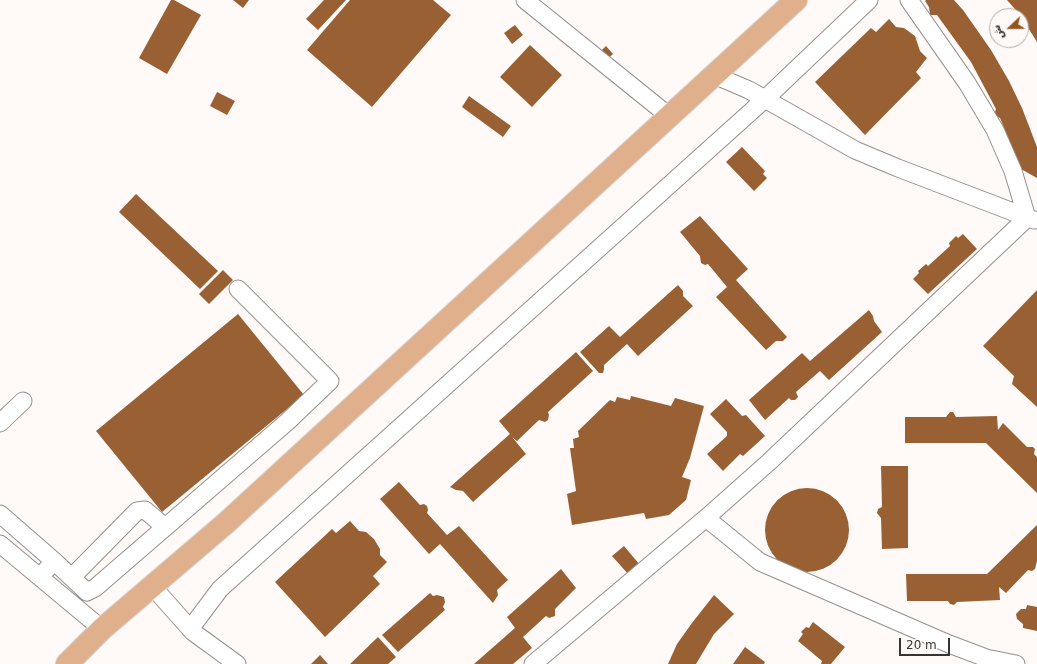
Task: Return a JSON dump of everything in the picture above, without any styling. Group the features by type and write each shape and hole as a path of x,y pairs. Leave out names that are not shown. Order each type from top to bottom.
{"main road":[{"path":"67,664 102,629 153,587 226,522 796,0"}],"street":[{"path":"525,0 669,116"},
{"path":"190,629 220,589 765,99 869,0"},
{"path":"909,0 967,83 995,130 1013,170 1032,220"},
{"path":"714,76 749,90 855,150 1032,220"},
{"path":"533,664 770,462 1032,220"},
{"path":"0,514 87,592 95,588 287,422 330,381 238,289"},
{"path":"0,423 22,401"},
{"path":"72,577 137,511 145,510 166,527"},
{"path":"706,518 760,562 949,644 986,658 1016,664"},
{"path":"0,544 102,629"},
{"path":"40,577 54,561"},
{"path":"153,587 193,632 237,664"}],"building":[{"path":"171,0 174,0 201,15 167,74 139,58"},
{"path":"233,0 249,0 243,8"},
{"path":"324,0 346,0 318,30 306,19"},
{"path":"350,0 433,0 451,15 372,107 307,50"},
{"path":"954,0 963,10 991,50 1009,81 1022,108 1037,147 1037,178 1021,169 1000,118 994,115 996,109 971,62 937,15 930,15 929,7 925,1"},
{"path":"1007,0 1037,0 1037,42 1029,29 1029,8 1014,8"},
{"path":"889,19 896,27 904,28 915,36 920,51 927,58 916,72 921,78 865,135 815,82 871,28 876,32"},
{"path":"515,25 523,35 512,44 504,33"},
{"path":"530,45 562,75 532,107 500,77"},
{"path":"606,46 613,54 605,61 598,54"},
{"path":"217,92 235,101 227,115 210,106"},
{"path":"469,96 511,126 503,137 462,107"},
{"path":"742,147 765,171 763,174 767,178 754,191 726,162"},
{"path":"136,194 218,271 200,289 119,212"},
{"path":"700,216 748,269 736,280 787,337 783,341 776,341 766,350 716,297 727,287 708,264 705,265 701,263 700,256 680,232"},
{"path":"963,234 977,249 928,294 913,279 919,273 918,271 926,264 928,266 950,246 949,243 956,236 958,238"},
{"path":"223,270 233,280 209,304 199,294"},
{"path":"678,285 683,291 683,296 693,306 638,356 627,344 604,365 603,373 599,373 580,352 609,326 620,337"},
{"path":"1037,290 1037,407 1012,384 1014,376 983,346"},
{"path":"869,310 874,321 882,332 829,380 820,371 796,392 798,397 795,400 791,400 789,398 765,420 749,400 802,353 810,361"},
{"path":"238,314 304,395 162,512 96,431"},
{"path":"576,352 593,371 548,412 548,420 545,422 539,420 517,441 512,437 526,454 473,502 463,491 450,487 510,434 499,421"},
{"path":"631,396 671,406 675,398 704,406 690,458 682,477 691,480 686,500 669,515 646,519 644,513 572,525 567,494 576,491 570,448 574,448 573,439 579,437 578,431 610,400 615,402 617,397 630,400"},
{"path":"726,399 742,416 746,415 765,436 743,456 740,454 723,471 707,454 727,436 727,432 710,414"},
{"path":"950,412 953,412 956,417 997,416 998,430 1003,423 1027,447 1033,447 1035,449 1034,454 1037,457 1037,493 986,443 905,443 905,417 946,417"},
{"path":"881,466 908,466 908,548 882,549 881,518 877,513 878,509 882,507"},
{"path":"399,482 420,505 424,504 427,506 427,513 447,535 459,526 508,580 497,590 498,595 493,603 440,544 429,554 380,499"},
{"path":"807,488 823,491 837,500 846,514 849,530 846,546 837,560 823,569 807,572 791,569 777,560 768,546 765,530 768,514 777,500 791,491"},
{"path":"350,521 359,531 366,532 374,539 380,549 380,555 387,562 373,576 380,584 325,637 275,582 332,529 336,533"},
{"path":"1037,525 1037,561 1035,569 1032,571 1028,570 1006,593 999,587 1000,600 957,602 954,605 950,604 948,601 907,601 906,574 987,574"},
{"path":"624,546 640,565 629,575 612,556"},
{"path":"561,569 576,588 555,609 555,616 549,618 546,616 523,637 532,648 513,664 474,664 515,628 507,617"},
{"path":"430,593 433,596 437,595 444,597 445,602 443,607 445,610 398,652 382,635"},
{"path":"714,595 734,614 714,634 696,664 668,664 677,644"},
{"path":"1027,605 1037,607 1037,631 1023,628 1023,624 1017,619 1016,614 1021,609 1026,609"},
{"path":"813,622 845,647 831,664 821,664 822,661 798,641 803,634 801,632 806,627 809,628"},
{"path":"378,637 396,657 388,664 350,664"},
{"path":"745,647 765,662 764,664 733,664"},
{"path":"320,655 328,664 311,664"}]}
